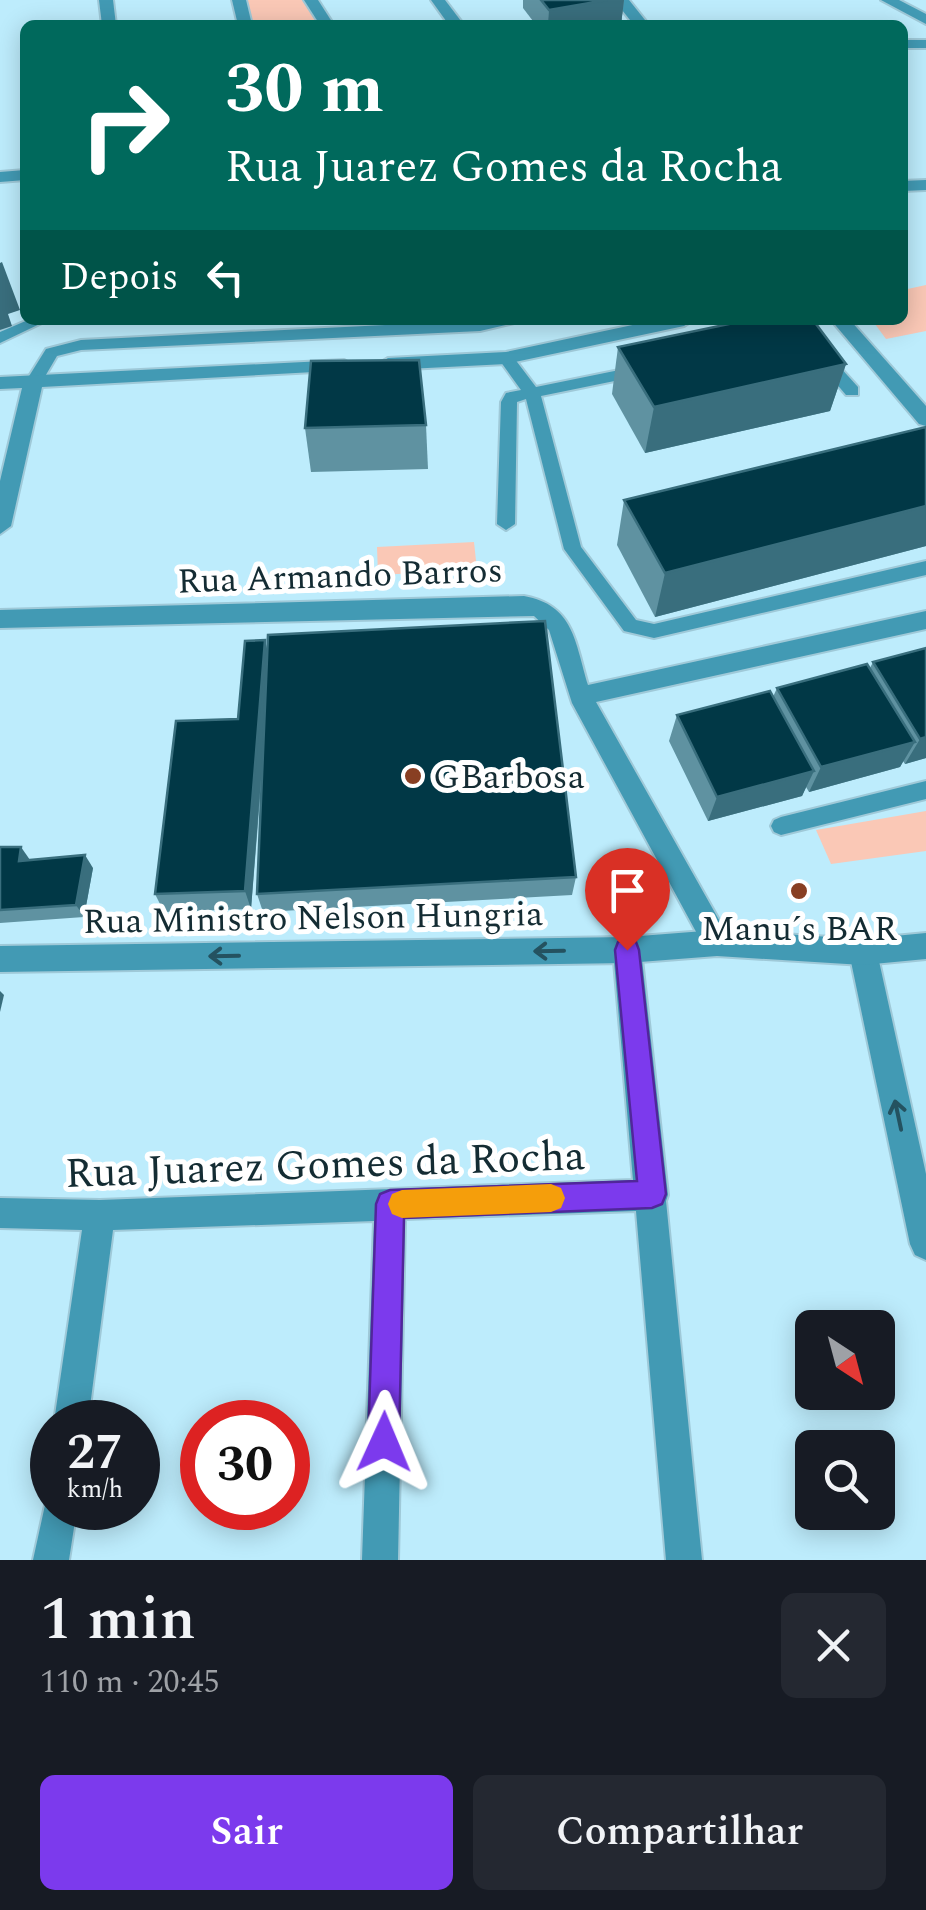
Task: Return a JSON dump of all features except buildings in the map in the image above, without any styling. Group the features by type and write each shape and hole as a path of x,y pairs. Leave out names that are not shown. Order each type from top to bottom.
{"street":[{"path":"438,0 453,20"},
{"path":"622,0 638,20"},
{"path":"888,0 926,20"},
{"path":"0,382 506,358 661,325"},
{"path":"844,325 926,419"},
{"path":"0,526 34,382"},
{"name":"Rua Armando Barros","path":"0,619 524,605 542,608 559,626 580,696 717,943"},
{"path":"580,696 926,620"},
{"name":"Rua Ministro Nelson Hungria","path":"0,959 627,950 717,943 863,952 926,946"},
{"path":"627,950 684,1560"},
{"path":"863,952 926,1244"},
{"name":"Rua Juarez Gomes da Rocha","path":"0,1213 100,1215 652,1194"},
{"path":"380,1560 390,1204"},
{"path":"74,1400 100,1215"},
{"path":"52,1560 56,1530"}],"lane":[{"path":"0,338 30,325"},
{"path":"188,339 192,325"},
{"path":"34,382 50,353 59,348 485,325"},
{"path":"812,345 852,392"},
{"path":"506,358 531,392 573,549 630,626 654,631 926,568"},
{"path":"506,524 509,402 531,392 664,366"},
{"path":"781,826 926,790"}],"shaded area":[{"path":"242,0 309,0 322,20 247,20"},
{"path":"926,285 926,331 886,339 876,325 908,325 908,289"},
{"path":"474,542 477,570 378,575 377,547"},
{"path":"926,811 926,851 831,864 816,830"}],"slow traffic":[{"path":"402,1204 551,1198"}],"place":[{"name":"GBarbosa","path":"413,776"},
{"name":"Manu´s BAR","path":"799,891"}],"route":[{"path":"384,1442 390,1204 652,1194 627,950"}]}
